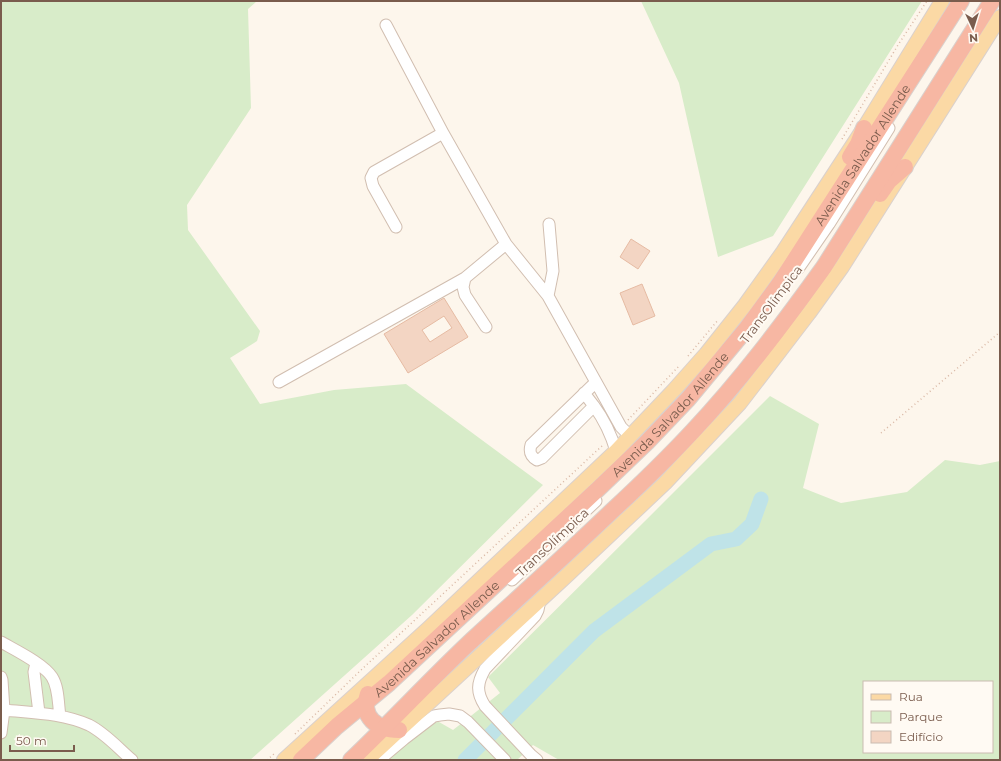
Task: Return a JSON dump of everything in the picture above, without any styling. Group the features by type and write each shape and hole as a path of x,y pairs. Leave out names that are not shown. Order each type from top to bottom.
{"highway":[{"name":"Avenida Salvador Allende","path":"301,760 337,726 366,706 598,489 678,410 747,328 780,283 961,1"},
{"name":"Avenida Salvador Allende","path":"351,760 387,728 467,646 648,477 693,431 738,381 824,267 992,1"},
{"path":"780,283 782,272 858,144 864,128"},
{"path":"824,267 831,263 889,181 905,167"},
{"path":"387,728 370,718 366,706 366,697 369,690 425,639 429,628"}],"main road":[{"name":"Avenida Salvador Allende","path":"281,754 429,628 616,451 626,432 684,380 749,299 783,252 864,128 942,1"},
{"name":"Avenida Salvador Allende","path":"367,760 387,728 540,600 665,483 740,403 842,267 1000,17"}],"street":[{"name":"TransOlímpica","path":"310,760 352,722 366,706 393,688 431,655 584,513 653,446 695,400 783,291 829,224 969,1"},
{"name":"TransOlímpica","path":"341,760 387,728 406,695 590,524 675,440 732,377 794,298 821,258 984,1"},
{"path":"386,25 443,133 506,244 548,296 626,432"},
{"path":"396,227 373,186 371,178 374,172 443,133"},
{"path":"548,296 553,271 549,224"},
{"path":"279,382 465,278 506,244"},
{"path":"465,278 463,287 465,295 486,327"},
{"path":"594,406 542,458 537,460 532,457 530,450 531,444 596,382"},
{"path":"584,392 602,417 611,435 616,451"},
{"path":"534,758 483,703 478,690 478,684 485,669 535,616 540,600"},
{"path":"1,642 36,663 52,677 56,688 60,716"},
{"path":"36,663 34,672 39,713"},
{"path":"1,677 4,710 1,732"},
{"path":"4,710 67,717 89,726 108,738 132,760"},
{"path":"379,760 434,716 440,714 460,716 506,760"}],"path":[{"path":"840,142 898,45 927,1"},
{"path":"685,360 719,318"},
{"path":"881,433 1000,332"},
{"path":"626,432 634,415 680,365"},
{"path":"290,738 608,441 611,435"},
{"path":"268,760 281,754"}],"green space":[{"path":"1,1 257,1 248,9 251,108 187,205 188,230 260,331 257,341 230,358 260,404 334,390 406,384 543,485 412,615 250,760 1,760"},
{"path":"641,1 922,1 773,236 718,257 679,83"},
{"path":"770,396 819,424 803,488 841,503 907,492 945,460 980,465 1000,461 1000,760 559,760 533,745 517,760 386,760 427,723 439,722 453,730 500,693 488,677"}],"building":[{"path":"631,239 650,251 638,269 620,257"},
{"path":"642,284 655,316 633,325 620,293"},
{"path":"444,298 468,337 408,373 384,334","holes":["444,316 452,328 430,342 422,330"]}],"waterway":[{"path":"465,760 594,631 711,544 736,539 752,524 761,499"}]}
